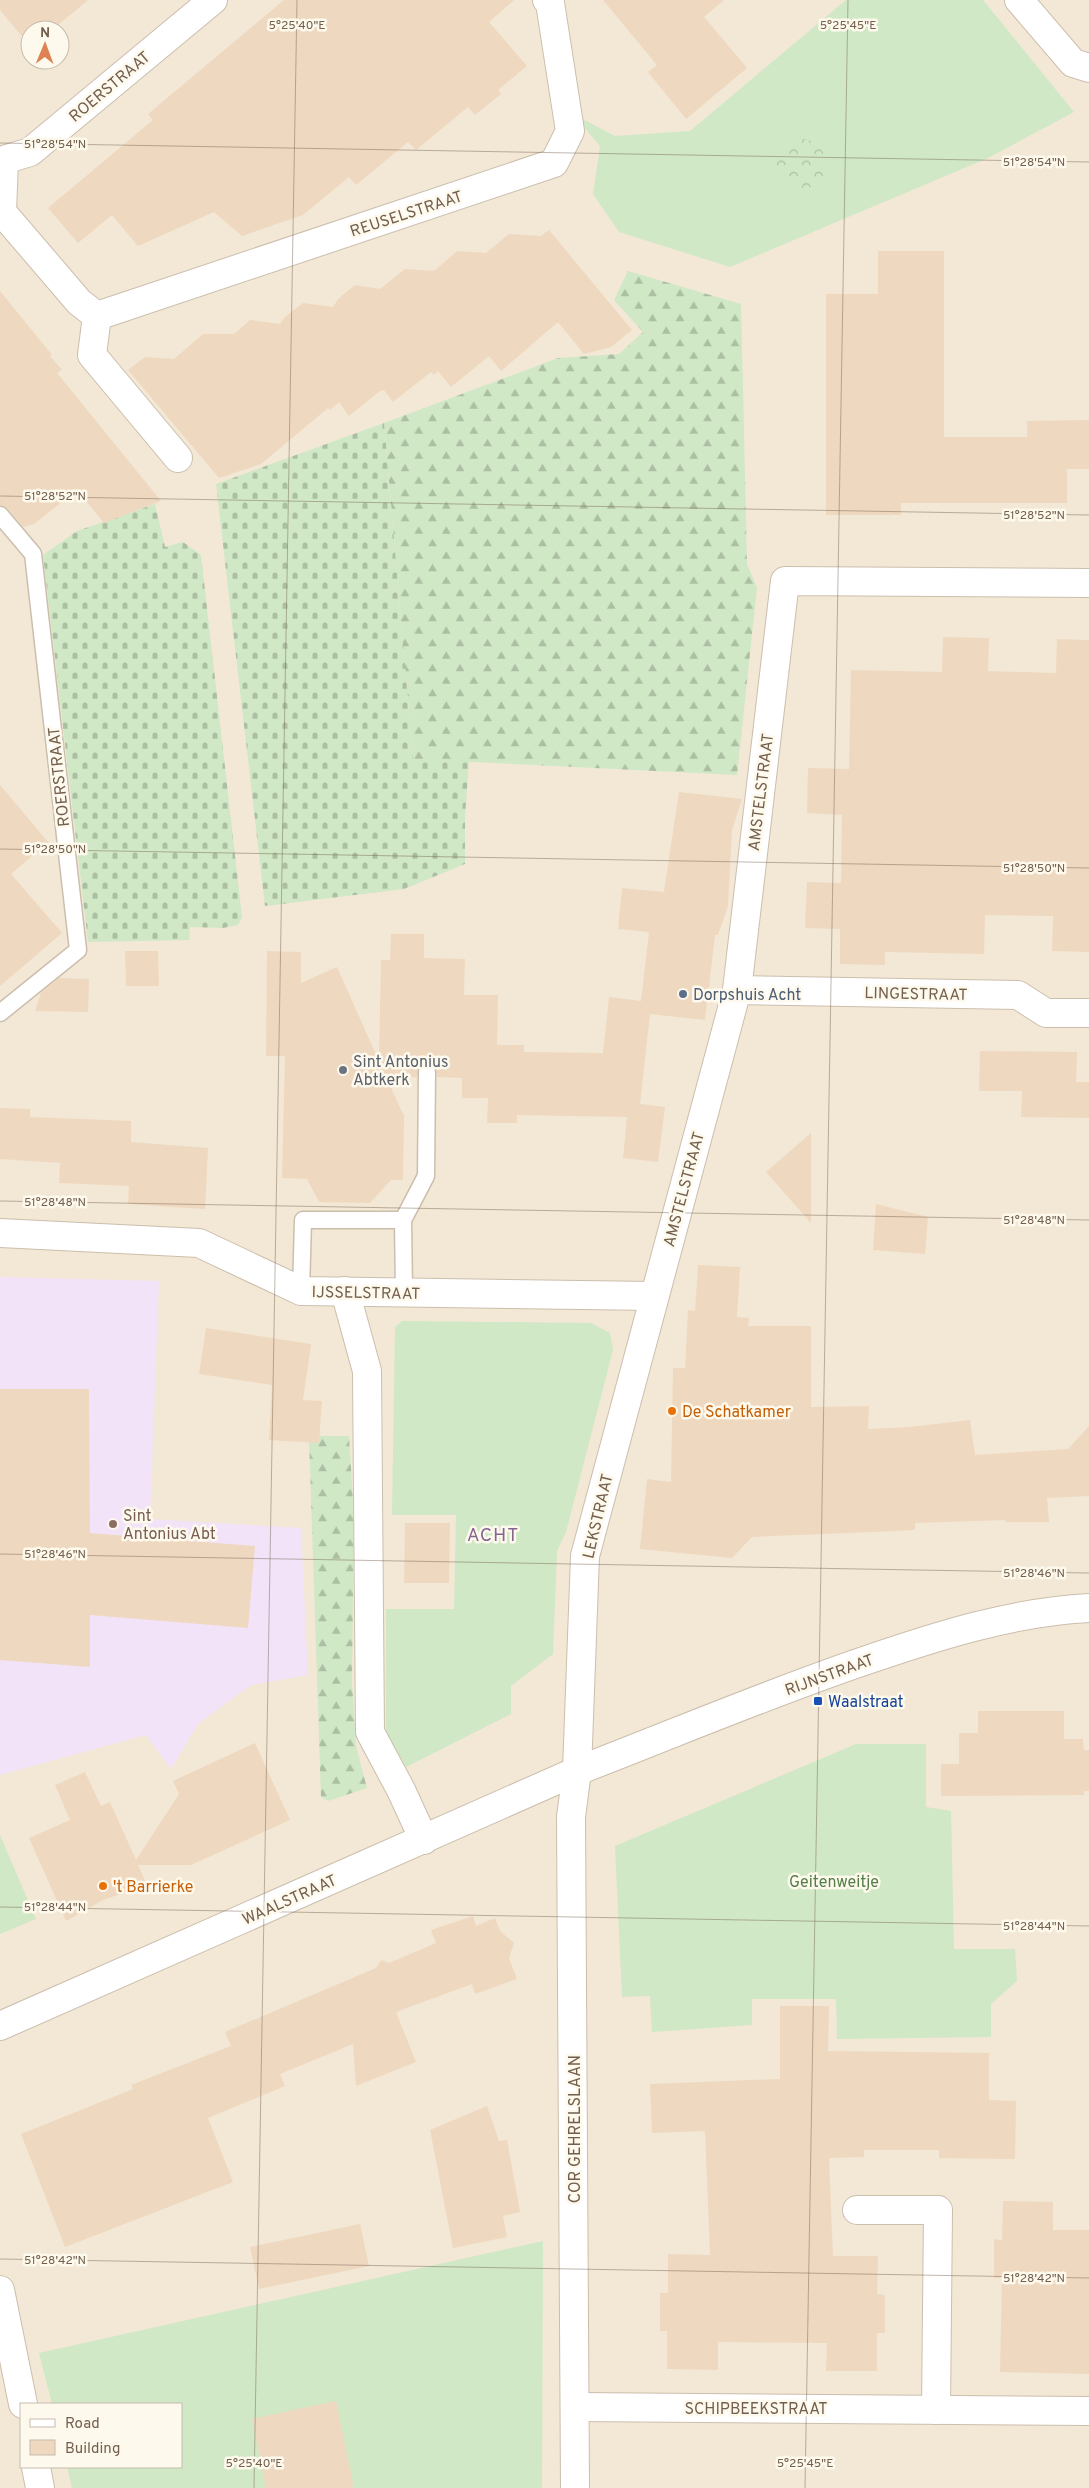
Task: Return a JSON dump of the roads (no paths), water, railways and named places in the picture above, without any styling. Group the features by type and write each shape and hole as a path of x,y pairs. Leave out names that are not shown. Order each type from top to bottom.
{"street":[{"name":"ROERSTRAAT","path":"2,161 30,152 213,0"},
{"name":"REUSELSTRAAT","path":"97,316 554,163 570,131 550,3 547,0"},
{"path":"1020,0 1073,63 1089,68"},
{"path":"2,161 2,212 78,302 97,316 92,355 178,458"},
{"name":"AMSTELSTRAAT","path":"653,1296 737,990 785,581 1089,583"},
{"name":"LINGESTRAAT","path":"737,990 1018,995 1046,1012 1089,1013"},
{"name":"IJSSELSTRAAT","path":"0,1234 199,1243 301,1291 653,1296"},
{"path":"346,1291 368,1371 370,1732 401,1790 424,1840"},
{"name":"LEKSTRAAT","path":"577,1771 586,1556 653,1296"},
{"name":"RIJNSTRAAT","path":"577,1771 807,1681 944,1634 1065,1609 1089,1608"},
{"name":"WAALSTRAAT","path":"0,2026 577,1771"},
{"name":"COR GEHRELSLAAN","path":"575,2488 571,1817 577,1771"},
{"path":"857,2210 938,2210 936,2410"},
{"path":"0,2290 24,2403"},
{"name":"SCHIPBEEKSTRAAT","path":"576,2407 1089,2411"},
{"path":"36,2468 40,2488"}],"lane":[{"name":"ROERSTRAAT","path":"0,515 33,554 78,950 0,1013"},
{"path":"404,1292 403,1220 426,1176 427,1072"},
{"path":"301,1291 303,1220 403,1220"}],"place":[{"name":"Dorpshuis Acht","path":"683,994"},
{"name":"Sint Antonius Abtkerk","path":"343,1070"},
{"name":"De Schatkamer","path":"672,1411"},
{"name":"Sint Antonius Abt","path":"113,1524"},
{"name":"Waalstraat","path":"818,1701"},
{"name":"'t Barrierke","path":"103,1886"}],"district":[{"name":"ACHT","path":"493,1534"}],"park label":[{"name":"Geitenweitje","path":"834,1881"}]}
